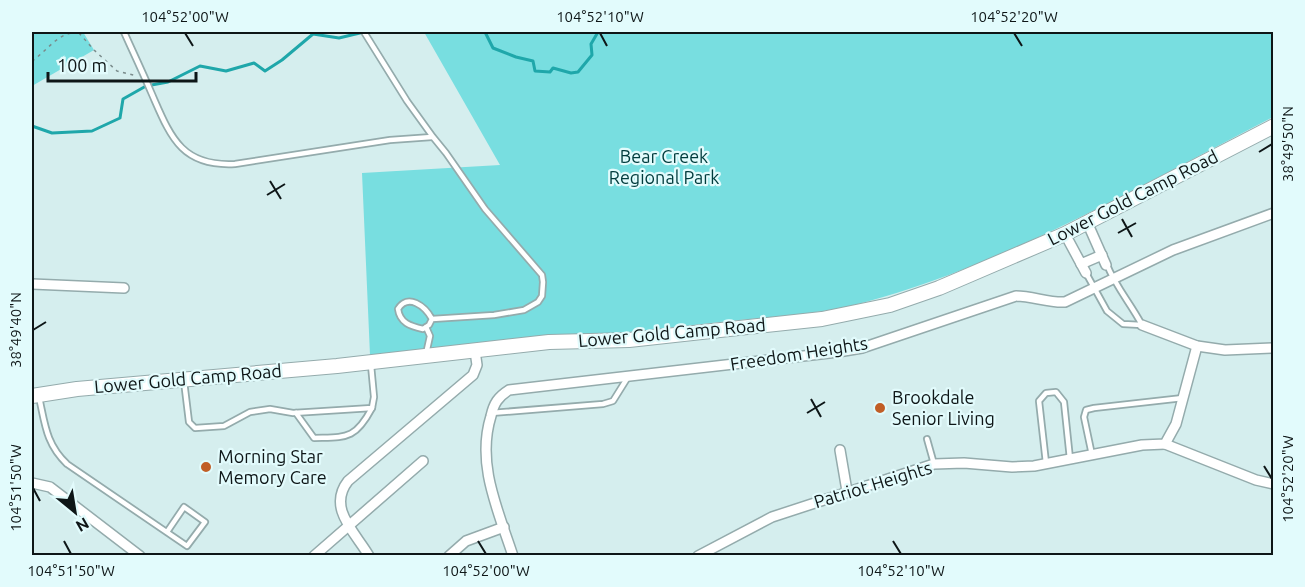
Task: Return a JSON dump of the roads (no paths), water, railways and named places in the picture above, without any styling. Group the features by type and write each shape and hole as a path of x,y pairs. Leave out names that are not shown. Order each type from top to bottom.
{"street":[{"name":"Lower Gold Camp Road","path":"35,396 77,389 371,363 549,342 629,340 822,319 890,304 939,288 1065,234 1274,126"},
{"name":"Freedom Heights","path":"502,522 489,481 485,458 486,431 498,396 508,390 862,348 1016,296 1065,302 1173,250 1274,213"},
{"path":"1087,222 1106,265"},
{"path":"1065,234 1086,273"},
{"path":"1081,264 1102,255"},
{"path":"32,284 124,288"},
{"path":"1142,325 1197,345 1225,350 1274,348"},
{"path":"1165,444 1176,424 1197,345"},
{"path":"369,555 349,526 340,506 343,488 348,481 473,375 477,365 475,351"},
{"name":"Patriot Heights","path":"698,555 772,517 847,491 934,465 964,463 1012,467 1142,445 1165,444 1256,480 1274,484"},
{"path":"840,450 847,491"},
{"path":"314,555 423,461"},
{"path":"32,483 50,487 140,555"},
{"path":"449,555 466,541 502,522 513,555"}],"lane":[{"path":"124,32 167,130 189,153 210,163 236,164 390,140 433,137"},
{"path":"364,32 407,101 485,209 542,274 543,290 538,302 524,310 494,315 432,319 423,329 410,326 402,320 398,315 398,309 400,304 418,303 425,308 432,319"},
{"path":"1106,265 1142,325"},
{"path":"1086,273 1107,311 1124,324 1142,325"},
{"path":"426,327 430,336 426,357"},
{"path":"296,412 314,438 345,437 354,432 372,408 374,397 371,363"},
{"path":"491,413 603,404 613,401 628,377"},
{"path":"184,380 189,422 195,428 224,426 250,412 270,409 296,412 372,408"},
{"path":"1046,463 1039,401 1046,393 1056,392 1064,402 1070,459"},
{"path":"35,396 48,439 56,453 67,464 187,546 205,522 184,507 167,532"},
{"path":"1092,455 1084,417 1086,410 1183,398"},
{"path":"927,439 934,465"}],"waterway":[{"path":"32,126 52,133 92,131 120,118 123,99 146,86 168,82 200,66 226,71 254,63 265,71 313,34 339,38 364,32"},
{"path":"485,32 493,48 533,61 535,71 550,72 553,68 571,73 578,72 592,55 591,44 598,32"}],"place":[{"name":"Brookdale Senior Living","path":"880,408"},
{"name":"Morning Star Memory Care","path":"206,467"}],"park label":[{"name":"Bear Creek Regional Park","path":"664,167"}]}
